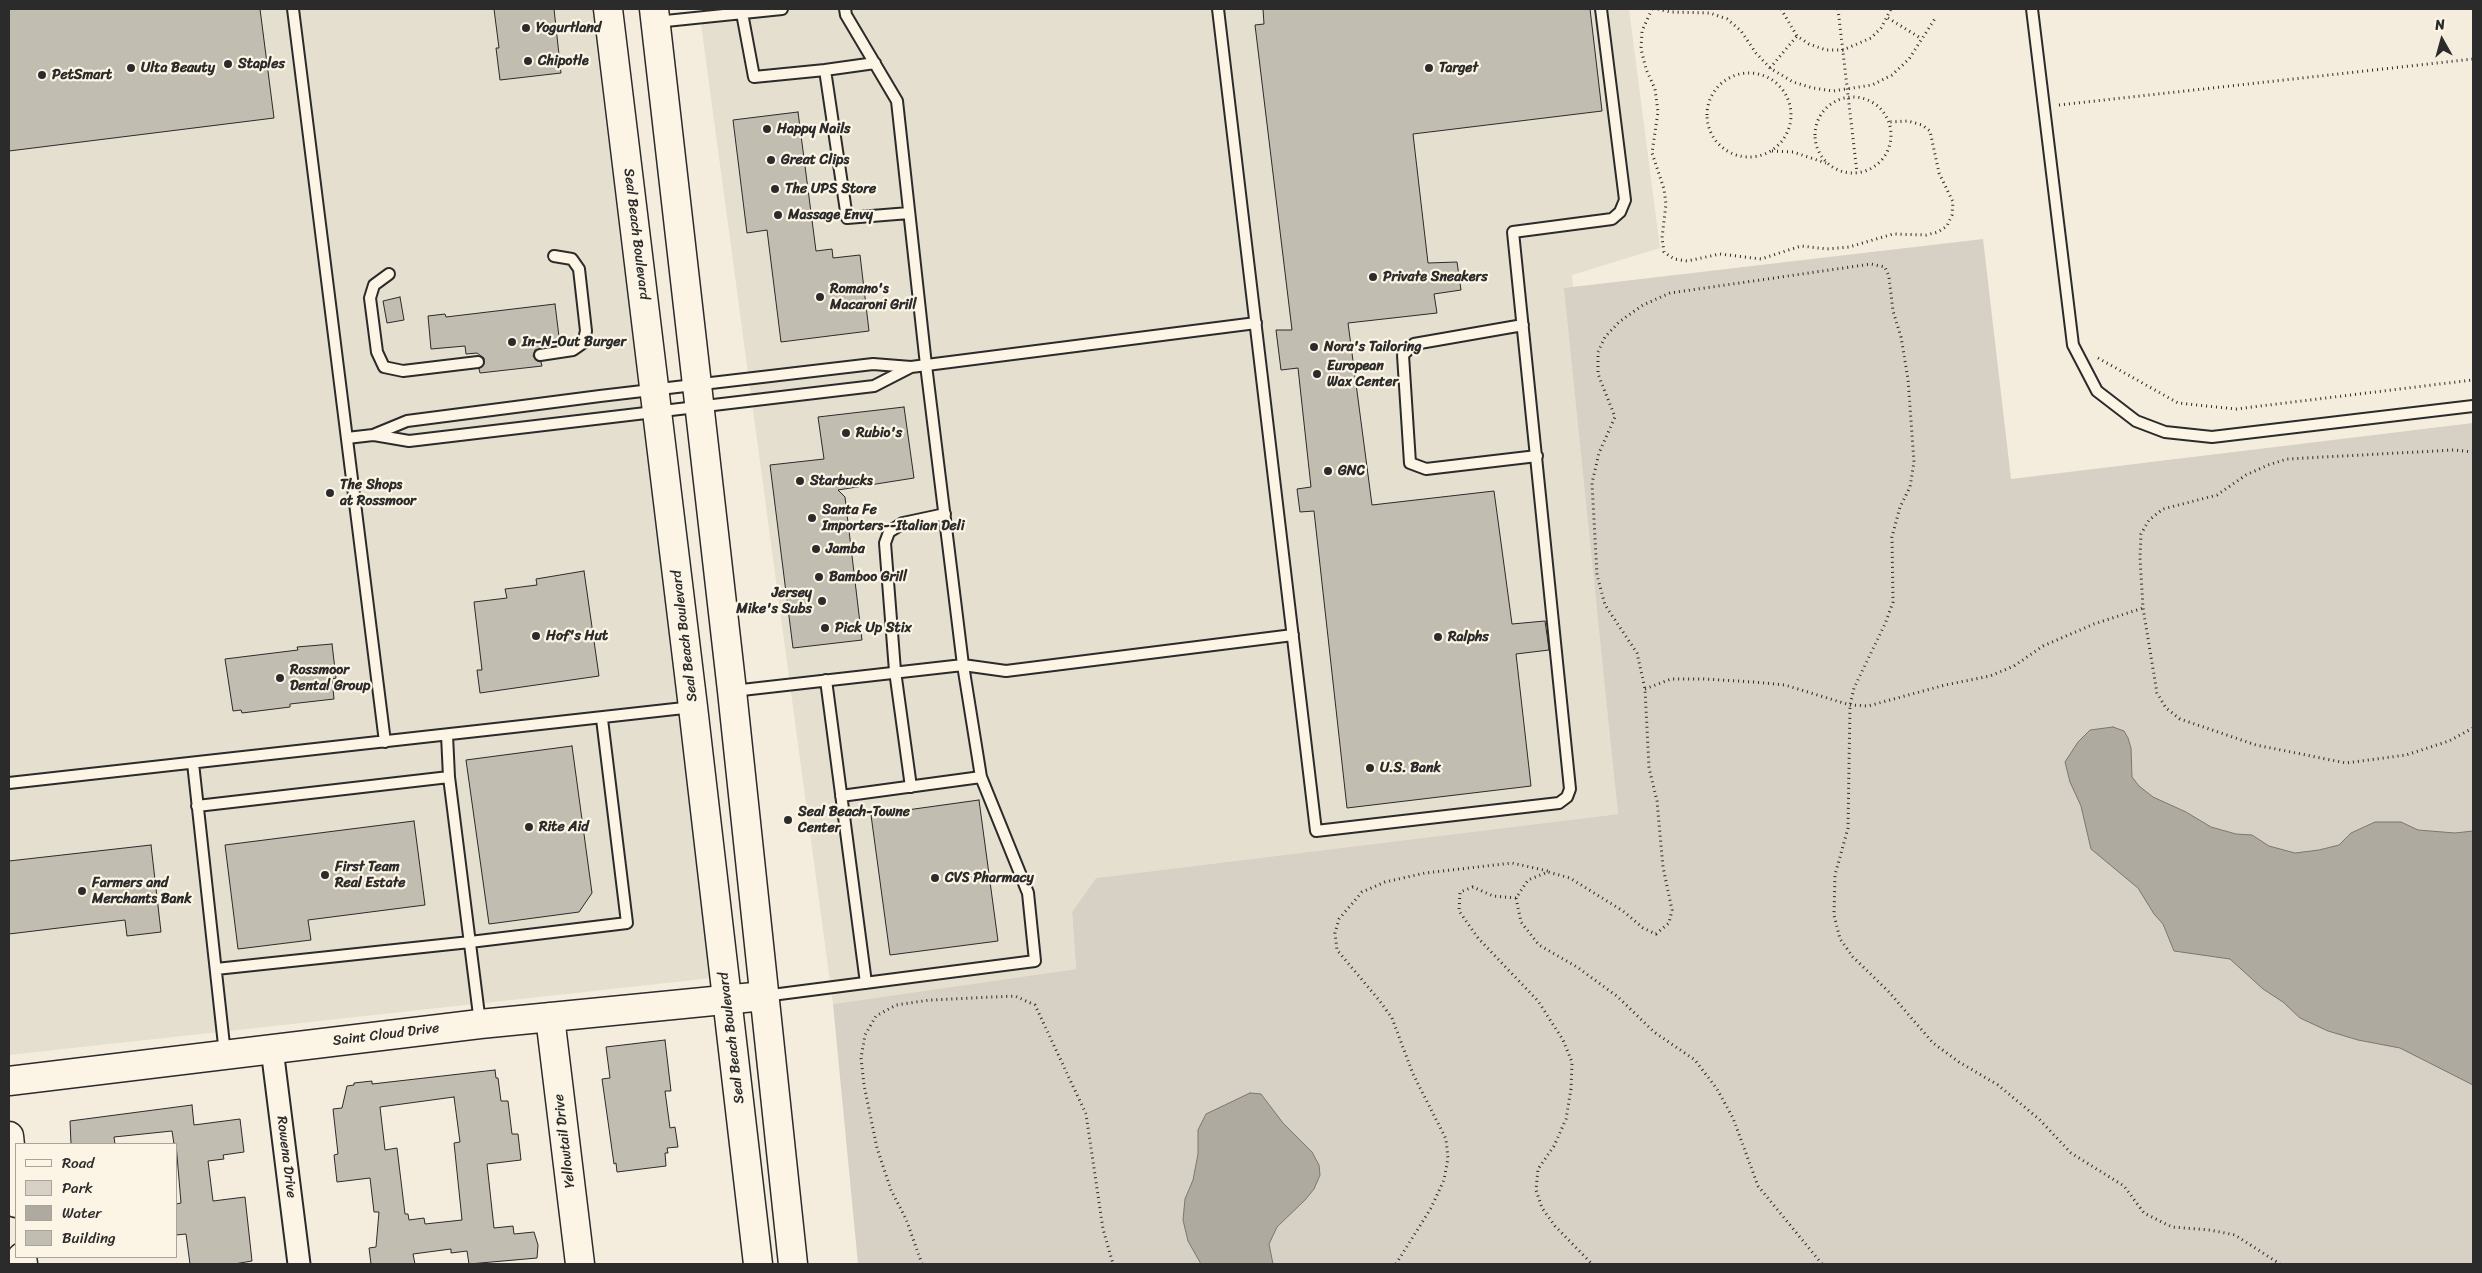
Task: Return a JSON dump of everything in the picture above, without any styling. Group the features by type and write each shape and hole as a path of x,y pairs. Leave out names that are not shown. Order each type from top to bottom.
{"main road":[{"name":"Seal Beach Boulevard","path":"608,9 694,707 758,1264"},
{"path":"651,13 732,691 793,1264"},
{"name":"Saint Cloud Drive","path":"9,1081 480,1024 728,998 764,996"},
{"name":"Yellowtail Drive","path":"550,1017 580,1264"},
{"path":"9,1136 15,1193"}],"street":[{"name":"Rowena Drive","path":"272,1049 299,1264"}],"lane":[{"path":"292,9 385,742"},
{"path":"651,13 742,13 782,9"},
{"path":"764,996 1035,961 1028,893 981,777 963,666 926,365 897,101 846,15 845,9"},
{"path":"1218,9 1316,831 1559,803 1567,797 1571,779 1513,232 1612,219 1620,212 1625,200 1601,9"},
{"path":"2032,9 2073,345 2098,391 2136,421 2165,432 2212,437 2473,406"},
{"path":"742,13 754,77 875,64"},
{"path":"826,70 847,218 909,213"},
{"path":"540,354 573,350 583,344 586,331 580,269 572,259 554,256"},
{"path":"389,274 374,285 370,298 377,352 384,367 403,371 478,362"},
{"path":"373,435 407,421 656,400 697,395 873,364 911,367 1256,323"},
{"path":"1523,325 1414,344 1403,355 1410,463 1426,469 1537,456"},
{"path":"347,438 373,435 410,441 656,400 697,395 874,386 911,367"},
{"path":"911,787 895,671 885,543 889,532 903,523 945,514"},
{"path":"732,691 895,671 963,666 1006,671 1293,635"},
{"path":"826,680 866,983"},
{"path":"9,783 694,707"},
{"path":"216,969 627,923 602,718"},
{"path":"446,735 449,777 480,1024"},
{"path":"192,763 225,1055"},
{"path":"198,806 449,777"},
{"path":"841,796 981,777"}],"path":[{"path":"1652,9 1642,31 1641,49 1646,69 1655,89 1658,112 1652,153 1664,189 1666,204 1662,238 1664,252 1674,259 1687,261 1720,254 1761,259 1801,246 1827,249 1848,247 1894,234 1926,235 1938,232 1947,226 1952,215 1953,202 1940,173 1930,131 1922,125 1908,122 1889,122"},
{"path":"1658,9 1670,12 1710,13 1727,19 1741,31 1756,53 1770,68 1793,82 1833,91 1872,85 1892,75 1909,59 1936,17"},
{"path":"1781,9 1797,36 1809,44 1826,50 1843,50 1871,38 1888,18 1891,9"},
{"path":"1838,9 1857,173"},
{"path":"1888,18 1922,39"},
{"path":"1770,68 1797,36"},
{"path":"2044,106 2473,58"},
{"path":"1750,73 1773,80 1788,99 1791,122 1781,144 1771,151 1748,158 1736,156 1716,142 1707,120 1711,97 1727,79 1750,73"},
{"path":"1773,80 1780,74"},
{"path":"1771,151 1793,152 1827,164 1836,170 1857,173 1877,164 1885,156 1891,136 1889,122 1879,106 1869,100 1848,96 1828,105 1816,123 1815,145 1827,164"},
{"path":"1396,1264 1431,1208 1444,1180 1448,1158 1446,1139 1413,1074 1392,1018 1337,950 1335,933 1339,919 1362,892 1385,882 1425,873 1512,863 1570,878 1622,911 1643,928 1656,934 1669,923 1672,910 1663,867 1657,801 1649,768 1646,742 1646,689 1637,653 1605,605 1597,575 1592,483 1599,454 1615,417 1598,374 1598,352 1605,337 1619,322 1643,305 1670,293 1871,264 1885,267 1889,277 1893,311 1901,337 1908,379 1914,462 1910,487 1900,507 1892,537 1893,602 1885,624 1854,688 1850,705 1848,828 1835,875 1834,915 1840,939 1853,957 1889,992 1933,1043 1959,1062 1998,1085 2039,1119 2071,1153 2124,1186 2144,1213 2172,1227 2210,1230 2234,1235 2280,1264"},
{"path":"2073,345 2178,403 2236,409 2473,380"},
{"path":"2473,452 2454,450 2287,459 2246,475 2217,496 2163,509 2150,520 2141,534 2140,558 2143,608 2157,693 2166,708 2180,719 2256,745 2346,764 2406,755 2449,741 2473,728"},
{"path":"1646,689 1671,679 1704,678 1785,685 1850,705 1868,706 1945,685 1990,676 2014,666 2043,646 2094,624 2143,608"},
{"path":"1548,872 1528,880 1516,898 1521,922 1539,945 1577,967 1618,997 1654,1032 1695,1060 1717,1088 1733,1118 1758,1186 1822,1264"},
{"path":"1516,898 1493,896 1472,887 1460,892 1459,911 1478,938 1538,1001 1563,1040 1572,1062 1571,1089 1566,1120 1554,1146 1538,1170 1536,1190 1542,1208 1554,1226 1592,1264"},
{"path":"922,1264 906,1219 891,1190 876,1148 864,1084 862,1058 865,1035 876,1016 896,1005 930,1000 1015,996 1035,1005 1086,1114 1103,1229 1113,1264"}],"shaded area":[{"name":"The Shops at Rossmoor","path":"9,9 592,9 712,978 9,1055"},
{"path":"699,9 1629,9 1660,248 1572,275 1618,814 1096,878 1072,912 1076,969 833,1004"}],"green space":[{"path":"1983,239 2011,479 2473,423 2473,1264 858,1264 833,1004 1076,969 1072,912 1096,878 1618,814 1564,288"}],"water":[{"path":"2113,727 2124,731 2128,738 2131,748 2132,777 2139,786 2153,797 2186,812 2211,827 2236,834 2252,835 2269,846 2295,853 2319,850 2339,845 2351,833 2375,822 2401,822 2418,830 2455,833 2473,831 2473,1085 2400,1048 2358,1040 2328,1031 2300,1018 2283,1002 2263,989 2230,959 2174,951 2163,924 2154,914 2138,888 2091,849 2081,806 2070,782 2065,762 2078,742 2090,730"},
{"path":"1250,1093 1261,1094 1283,1123 1312,1152 1319,1165 1320,1175 1314,1189 1305,1200 1277,1227 1269,1244 1273,1264 1201,1264 1188,1241 1183,1220 1185,1199 1193,1180 1198,1154 1198,1130 1206,1114"}],"building":[{"path":"9,9 260,9 274,118 9,151"},
{"path":"494,9 554,9 561,73 500,80 496,48 499,48"},
{"path":"1263,9 1590,9 1602,111 1413,134 1428,263 1457,262 1461,290 1434,294 1437,313 1348,323 1372,505 1494,491 1512,624 1545,621 1549,650 1516,654 1531,786 1347,808 1314,511 1300,512 1297,489 1311,487 1298,368 1281,370 1276,330 1292,330 1255,25 1264,24"},
{"path":"798,112 816,251 832,249 833,258 860,255 869,331 781,342 767,230 747,233 733,120"},
{"path":"400,297 404,320 387,323 383,301"},
{"name":"In-N-Out Burger","path":"555,304 560,345 535,350 533,356 537,361 541,362 542,366 480,373 479,369 484,364 484,358 477,353 466,354 465,346 431,349 428,316 445,314 446,317"},
{"path":"904,407 914,478 838,490 845,497 862,640 793,648 770,465 824,459 818,417"},
{"name":"Hof's Hut","path":"584,571 599,676 480,693 477,670 482,670 474,602 507,598 505,589 537,585 536,579"},
{"name":"Rossmoor Dental Group","path":"332,644 336,678 332,679 334,699 290,704 290,707 242,713 241,710 233,711 225,659 298,650 297,647"},
{"name":"Rite Aid","path":"572,746 592,893 579,912 489,924 466,760"},
{"name":"CVS Pharmacy","path":"979,800 998,941 890,955 871,815"},
{"name":"First Team Real Estate","path":"414,821 425,905 308,920 311,940 238,949 225,845"},
{"name":"Farmers and Merchants Bank","path":"151,845 161,932 127,936 125,920 9,934 9,861"},
{"path":"665,1040 671,1091 665,1091 670,1128 675,1127 678,1147 667,1148 668,1153 665,1153 666,1166 617,1172 616,1163 614,1164 602,1079 610,1078 606,1047"},
{"path":"495,1070 501,1101 508,1101 512,1134 518,1134 521,1160 487,1164 494,1228 513,1226 514,1234 534,1232 538,1245 537,1258 469,1264 467,1251 451,1253 451,1249 413,1254 415,1264 371,1264 369,1248 376,1247 379,1212 374,1212 370,1178 337,1182 334,1155 338,1154 333,1109 342,1108 347,1086 354,1085 354,1083 372,1081 372,1084","holes":["454,1097 460,1142 454,1143 462,1220 425,1224 424,1218 409,1220 408,1214 405,1214 397,1148 385,1150 380,1107"]},
{"path":"192,1105 194,1125 240,1119 244,1152 223,1155 224,1159 208,1161 213,1201 245,1197 252,1261 234,1264 190,1264 186,1234 178,1235 178,1204 181,1203 178,1143 174,1143 172,1131 114,1137 115,1143 71,1143 70,1121"}],"place":[{"name":"Yogurtland","path":"526,28"},
{"name":"Chipotle","path":"528,61"},
{"name":"Staples","path":"228,64"},
{"name":"Ulta Beauty","path":"131,68"},
{"name":"Target","path":"1429,68"},
{"name":"PetSmart","path":"42,75"},
{"name":"Happy Nails","path":"767,129"},
{"name":"Great Clips","path":"771,160"},
{"name":"The UPS Store","path":"775,189"},
{"name":"Massage Envy","path":"778,215"},
{"name":"Private Sneakers","path":"1373,277"},
{"name":"Romano's Macaroni Grill","path":"820,297"},
{"name":"In-N-Out Burger","path":"512,342"},
{"name":"Nora's Tailoring","path":"1314,347"},
{"name":"European Wax Center","path":"1317,374"},
{"name":"Rubio's","path":"846,433"},
{"name":"GNC","path":"1328,471"},
{"name":"Starbucks","path":"800,481"},
{"name":"The Shops at Rossmoor","path":"330,493"},
{"name":"Santa Fe Importers--Italian Deli","path":"812,518"},
{"name":"Jamba","path":"816,549"},
{"name":"Bamboo Grill","path":"819,577"},
{"name":"Jersey Mike's Subs","path":"822,601"},
{"name":"Pick Up Stix","path":"825,628"},
{"name":"Hof's Hut","path":"536,636"},
{"name":"Ralphs","path":"1438,637"},
{"name":"Rossmoor Dental Group","path":"280,678"},
{"name":"U.S. Bank","path":"1370,768"},
{"name":"Seal Beach-Towne Center","path":"788,820"},
{"name":"Rite Aid","path":"529,827"},
{"name":"First Team Real Estate","path":"325,875"},
{"name":"CVS Pharmacy","path":"935,878"},
{"name":"Farmers and Merchants Bank","path":"82,891"}]}
